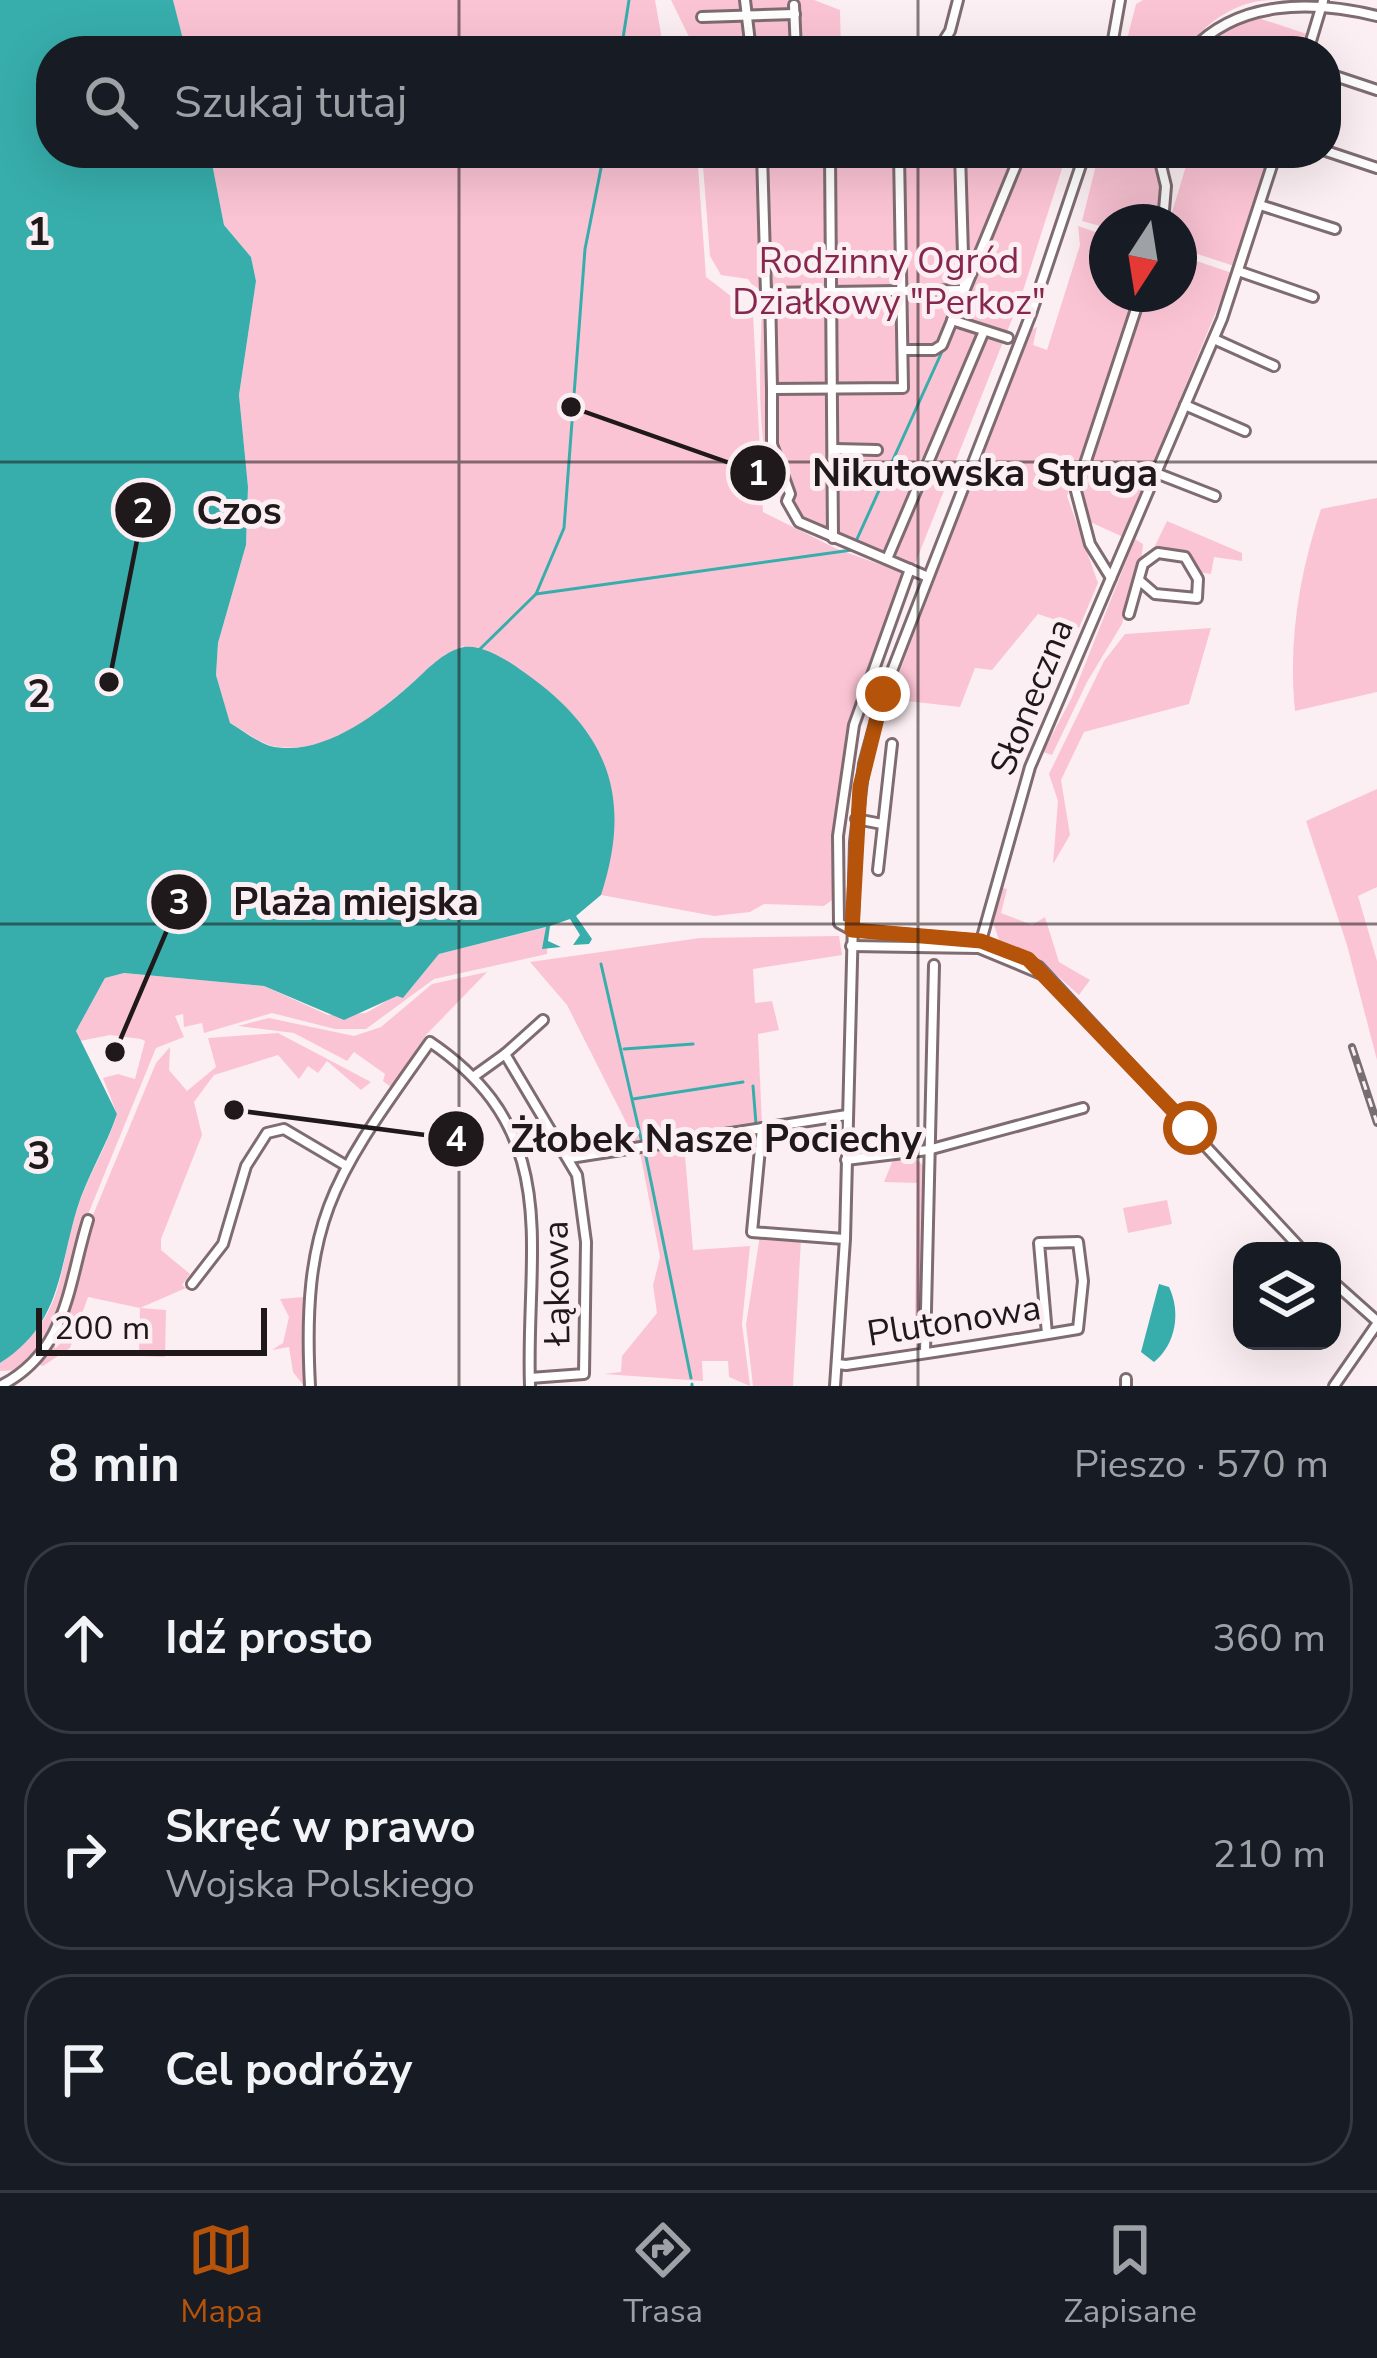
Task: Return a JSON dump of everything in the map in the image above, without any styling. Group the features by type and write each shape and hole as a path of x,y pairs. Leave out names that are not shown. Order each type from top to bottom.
{"street":[{"path":"745,0 749,36"},
{"path":"947,36 958,0"},
{"path":"1114,36 1120,0"},
{"path":"1312,36 1323,1"},
{"path":"1205,36 1248,7 1323,1 1377,16"},
{"path":"702,17 794,9 795,36"},
{"path":"1341,79 1377,90"},
{"path":"1341,156 1377,168"},
{"path":"762,168 766,292 964,290"},
{"path":"830,168 833,538"},
{"path":"772,389 903,388 899,168"},
{"path":"960,168 964,290"},
{"path":"903,350 940,348 1015,168"},
{"path":"835,1386 845,1239 856,819 874,723 1031,314 1079,168"},
{"path":"1162,168 1164,204"},
{"name":"Słoneczna","path":"980,945 1030,767 1214,339 1271,168"},
{"path":"1260,205 1335,229"},
{"path":"1238,271 1313,297"},
{"path":"770,292 772,444 790,494 787,501 800,522 928,577"},
{"path":"1111,578 1090,544 1076,491 1135,312"},
{"path":"952,320 1008,338"},
{"path":"887,560 984,331"},
{"path":"1214,339 1274,366"},
{"path":"1185,404 1245,431"},
{"path":"835,449 878,450"},
{"path":"1156,472 1215,496"},
{"path":"1129,614 1143,564 1158,553 1178,555 1198,579 1197,598 1155,594 1140,581"},
{"path":"910,569 854,724 837,874 838,921 852,930 980,945 1028,959 1056,983 1295,1242"},
{"path":"878,870 892,744"},
{"path":"856,819 882,824"},
{"path":"851,946 980,945"},
{"path":"926,1354 934,965"},
{"path":"473,1077 543,1020"},
{"path":"310,1386 308,1312 316,1240 345,1165 430,1042 473,1077 507,1120 520,1148 534,1208 530,1382"},
{"name":"Łąkowa","path":"505,1054 570,1158 582,1194 586,1242 584,1374 530,1382"},
{"path":"847,1160 928,1150 1083,1108"},
{"path":"570,1158 848,1115"},
{"path":"762,1128 752,1232 845,1239"},
{"path":"192,1284 223,1244 246,1166 267,1133 284,1129 345,1165"},
{"path":"0,1386 33,1364 65,1312 88,1220"},
{"name":"Plutonowa","path":"837,1364 926,1354 1078,1329 1084,1281 1078,1243 1039,1243 1047,1334"},
{"path":"1334,1386 1377,1323 1341,1289"}],"green space":[{"path":"173,0 655,0 661,36 182,36"},
{"path":"671,0 814,0 840,10 841,36 689,36"},
{"path":"1143,0 1270,0 1222,16 1198,36 1128,36 1136,4"},
{"path":"1243,13 1307,34 1211,36"},
{"path":"213,168 698,168 706,277 753,313 763,512 837,549 904,573 850,726 834,832 832,900 824,906 764,904 750,912 714,916 601,895 614,806 463,646 375,714 327,741 301,747 272,746 230,723 216,675 218,643 246,545 248,487 239,395 256,281 251,257 224,225"},
{"name":"Rodzinny Ogród Działkowy \"Perkoz\"","path":"703,168 1062,168 1022,294 913,569 808,522 780,498 770,474 761,413 762,298 748,279 721,275 710,256"},
{"path":"1095,168 1156,168 1162,204 1089,204 1089,223 1082,221"},
{"path":"1185,168 1265,168 1234,266 1197,254 1197,204 1174,204"},
{"path":"1078,226 1089,230 1089,312 1129,312 1067,496 1098,583 1079,628 1038,614 992,670 975,668 960,707 889,699 1031,330 1037,327 1033,345 1047,350 1080,245"},
{"path":"1197,261 1232,273 1123,537 1088,521 1080,488 1140,312 1197,312"},
{"path":"1377,498 1377,692 1295,711 1297,608 1321,509"},
{"path":"1167,521 1242,553 1242,561 1214,557 1211,574 1197,572 1188,554 1154,548"},
{"path":"1135,539 1143,544 1142,554 1122,624 1052,755 1043,752 1072,697"},
{"path":"1211,628 1189,704 1084,732 1061,780 1070,835 1053,864 1058,801 1049,774 1104,661 1125,634"},
{"path":"1377,789 1377,887 1358,896 1377,961 1377,1060 1347,945 1306,821"},
{"path":"1002,888 1007,889 1001,913 1032,925 1045,917 1059,962 1090,980 1079,995 1043,963 999,940 993,922"},
{"path":"547,927 547,954 434,979 366,1029 335,1029 272,1013 204,1033 202,1023 184,1027 183,1014 175,1016 184,1037 156,1048 80,1234 68,1297 41,1349 21,1370 0,1371 0,1363 37,1330 55,1295 81,1198 117,1114 103,1078 118,1074 135,1079 145,1041 110,1035 80,1041 76,1031 105,978 124,973 264,986 328,1015 366,1013 397,995 403,998 439,954"},
{"path":"839,936 842,955 753,969 755,1003 772,1001 779,1030 758,1034 762,1125 638,1146 567,1005 530,962 700,938"},
{"path":"487,972 426,1035 391,1087 383,1081 385,1074 354,1052 347,1061 294,1033 238,1026 269,1018 354,1036 381,1027 432,984"},
{"path":"278,1033 371,1082 361,1090 327,1061 318,1073 308,1066 299,1079 278,1055 214,1075 194,1102 202,1135 161,1239 161,1250 190,1274 182,1285 186,1288 140,1308 88,1297 70,1348 43,1366 37,1364 69,1311 86,1232 156,1063 170,1047 169,1070 187,1091 216,1067 208,1038"},
{"path":"684,1144 693,1250 750,1246 742,1324 750,1386 729,1377 728,1361 702,1361 703,1381 604,1374 621,1372 622,1356 657,1313 653,1285 660,1257 640,1152"},
{"path":"914,1158 924,1166 922,1317 915,1316 917,1183 884,1182 893,1160"},
{"path":"1167,1200 1172,1224 1128,1233 1123,1208"},
{"path":"760,1235 801,1239 793,1386 753,1386 746,1325"},
{"path":"303,1297 304,1386 293,1372 289,1347 272,1350 283,1343 289,1317 280,1299"},
{"path":"140,1308 166,1310 165,1357 139,1356"}],"water":[{"path":"0,0 173,0 182,36 36,36 36,168 213,168 224,225 251,257 256,281 239,395 248,487 246,545 218,643 216,675 230,723 270,746 308,746 363,721 446,655 460,648 482,649 548,690 591,738 612,793 611,858 601,895 576,916 592,939 589,944 573,945 580,935 570,919 550,926 548,941 561,947 542,949 546,927 439,954 403,998 397,996 344,1020 264,986 124,973 105,978 76,1031 117,1114 81,1197 46,1314 20,1348 0,1363"},
{"path":"1159,1284 1169,1287 1175,1317 1172,1337 1154,1362 1141,1352"}],"waterway":[{"path":"623,36 629,0"},
{"path":"480,649 536,594 564,528 585,249 601,168"},
{"path":"536,594 852,550 945,345"},
{"path":"601,964 642,1143"},
{"path":"624,1049 693,1044"},
{"path":"633,1099 743,1082"},
{"path":"643,1141 756,1124 753,1086"},
{"path":"645,1152 691,1378"}],"railway":[{"path":"1352,1047 1377,1123"}],"place":[{"name":"Nikutowska Struga","path":"571,407"},
{"name":"Czos","path":"109,682"},
{"name":"Plaża miejska","path":"115,1052"},
{"name":"Żłobek Nasze Pociechy","path":"234,1110"}],"route":[{"path":"883,694 860,787 852,930 981,941 1028,959 1056,983 1190,1128"}]}
